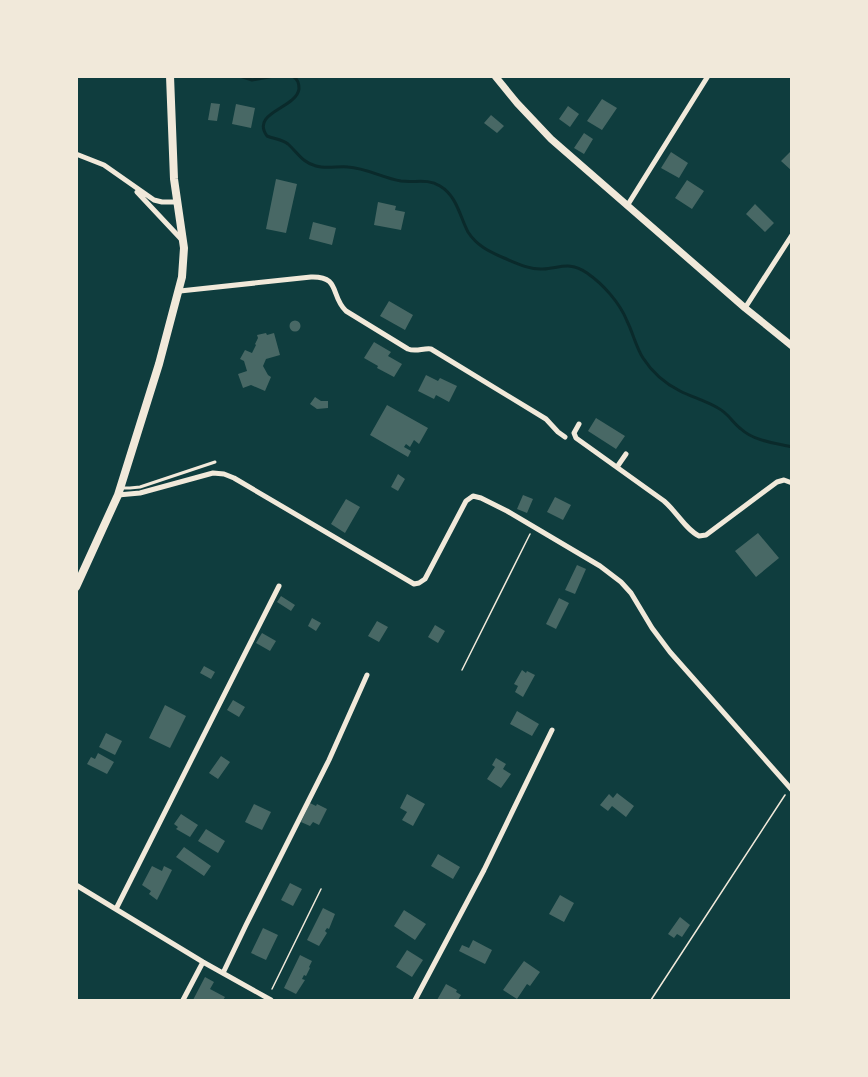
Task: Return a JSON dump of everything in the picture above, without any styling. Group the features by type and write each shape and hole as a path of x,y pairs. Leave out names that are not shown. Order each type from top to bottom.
{"main road":[{"path":"76,587 119,491 180,291 184,261 174,179 170,76"}],"street":[{"path":"495,76 550,139 792,346"},
{"path":"627,206 708,76"},
{"path":"76,154 104,165 154,200 177,202"},
{"path":"130,184 183,241"},
{"path":"745,308 792,235"},
{"path":"180,291 311,277 326,278 331,283 340,305 346,311 408,349 431,350 546,419 565,438"},
{"path":"579,424 574,433 576,438 664,501 690,530 699,536 706,535 777,482 784,480 792,483"},
{"path":"617,467 626,454"},
{"path":"119,491 140,493 213,473 224,474 412,583 419,583 425,579 462,506 470,497 481,498 600,566 624,585 670,652 790,788"},
{"path":"116,909 279,586"},
{"path":"223,973 329,760 367,675"},
{"path":"415,1000 484,870 552,730"},
{"path":"76,885 202,962 269,999"},
{"path":"183,1000 202,962"}],"lane":[{"path":"119,491 140,487 215,462"}],"path":[{"path":"462,670 534,527"},
{"path":"651,1000 790,788"},
{"path":"269,999 321,889"}],"building":[{"path":"602,99 617,108 602,130 587,121"},
{"path":"211,103 220,104 217,121 208,120"},
{"path":"236,104 255,108 251,128 232,124"},
{"path":"568,106 579,114 570,127 559,119"},
{"path":"491,115 504,126 497,133 484,123"},
{"path":"584,133 593,139 584,154 574,148"},
{"path":"792,150 792,171 781,161"},
{"path":"671,152 688,163 679,178 661,168"},
{"path":"276,179 297,184 286,233 266,229"},
{"path":"687,180 704,191 692,209 675,198"},
{"path":"378,202 396,206 395,210 405,212 401,230 374,225"},
{"path":"755,204 774,223 765,232 746,214"},
{"path":"313,222 336,228 332,245 309,239"},
{"path":"389,301 413,315 405,330 380,316"},
{"path":"295,320 301,326 295,332 289,326"},
{"path":"266,333 267,335 274,333 280,355 266,359 263,366 271,377 265,391 251,385 243,388 238,374 247,371 244,361 240,359 245,350 252,353 257,335"},
{"path":"374,342 391,352 388,356 402,364 394,377 364,358"},
{"path":"426,375 438,381 440,378 457,386 449,402 436,395 434,399 418,391"},
{"path":"315,397 321,401 328,401 328,408 317,409 310,404"},
{"path":"387,405 428,428 419,444 414,440 410,447 406,444 404,447 411,451 408,457 370,435"},
{"path":"596,418 625,436 616,449 588,431"},
{"path":"398,474 405,479 398,491 391,487"},
{"path":"523,495 533,499 527,513 517,509"},
{"path":"555,497 571,505 563,520 547,512"},
{"path":"346,499 360,507 345,533 331,524"},
{"path":"758,533 779,558 756,577 735,551"},
{"path":"577,565 586,569 575,594 565,590"},
{"path":"281,596 295,605 291,611 277,602"},
{"path":"559,598 569,603 556,629 546,624"},
{"path":"312,618 321,623 316,631 308,626"},
{"path":"377,621 388,627 379,642 368,636"},
{"path":"435,625 445,631 438,643 428,637"},
{"path":"262,633 276,641 270,651 256,643"},
{"path":"204,666 215,672 211,679 200,673"},
{"path":"522,670 535,675 523,697 515,692 518,686 514,684"},
{"path":"233,700 245,707 239,717 227,710"},
{"path":"165,705 186,716 170,748 149,738"},
{"path":"517,711 539,724 532,736 510,724"},
{"path":"106,733 122,741 115,755 99,747"},
{"path":"98,753 114,762 107,774 87,764 91,757 95,759"},
{"path":"221,756 230,762 218,779 209,773"},
{"path":"496,758 506,764 503,769 511,774 501,788 487,779 495,767 492,765"},
{"path":"617,793 634,806 626,817 612,806 608,811 600,805 609,794 613,798"},
{"path":"407,794 425,804 413,826 402,820 407,812 400,808"},
{"path":"310,803 327,809 319,825 313,822 310,826 301,822"},
{"path":"254,804 271,812 262,830 245,822"},
{"path":"181,814 198,825 190,837 176,829 178,827 174,824"},
{"path":"206,829 225,841 218,853 198,841"},
{"path":"184,847 211,866 204,876 176,857"},
{"path":"438,854 460,867 453,879 431,866"},
{"path":"152,866 162,871 164,866 172,870 157,900 149,894 151,891 142,885"},
{"path":"290,883 302,889 293,906 281,900"},
{"path":"560,895 574,903 564,922 549,914"},
{"path":"323,908 335,914 319,946 307,940"},
{"path":"404,910 426,924 415,940 394,926"},
{"path":"680,917 690,925 682,937 677,934 674,938 668,934"},
{"path":"263,928 278,935 266,960 251,953"},
{"path":"473,940 492,950 485,964 459,951 462,945 469,948"},
{"path":"407,950 423,960 412,977 396,967"},
{"path":"300,955 312,961 306,976 304,975 302,979 305,980 296,994 284,988"},
{"path":"524,961 540,972 530,986 527,984 517,999 503,990"},
{"path":"205,977 214,982 210,989 225,997 223,1000 193,1000"},
{"path":"446,984 461,995 458,1000 437,1000"}],"waterway":[{"path":"240,76 252,80 274,76"},
{"path":"293,76 299,85 296,96 264,121 263,128 267,136 286,142 311,165 355,168 401,181 426,181 440,186 450,195 468,232 489,251 533,268 570,266 581,269 610,294 624,314 643,358 660,377 680,391 721,410 746,433 765,441 792,447"}]}
